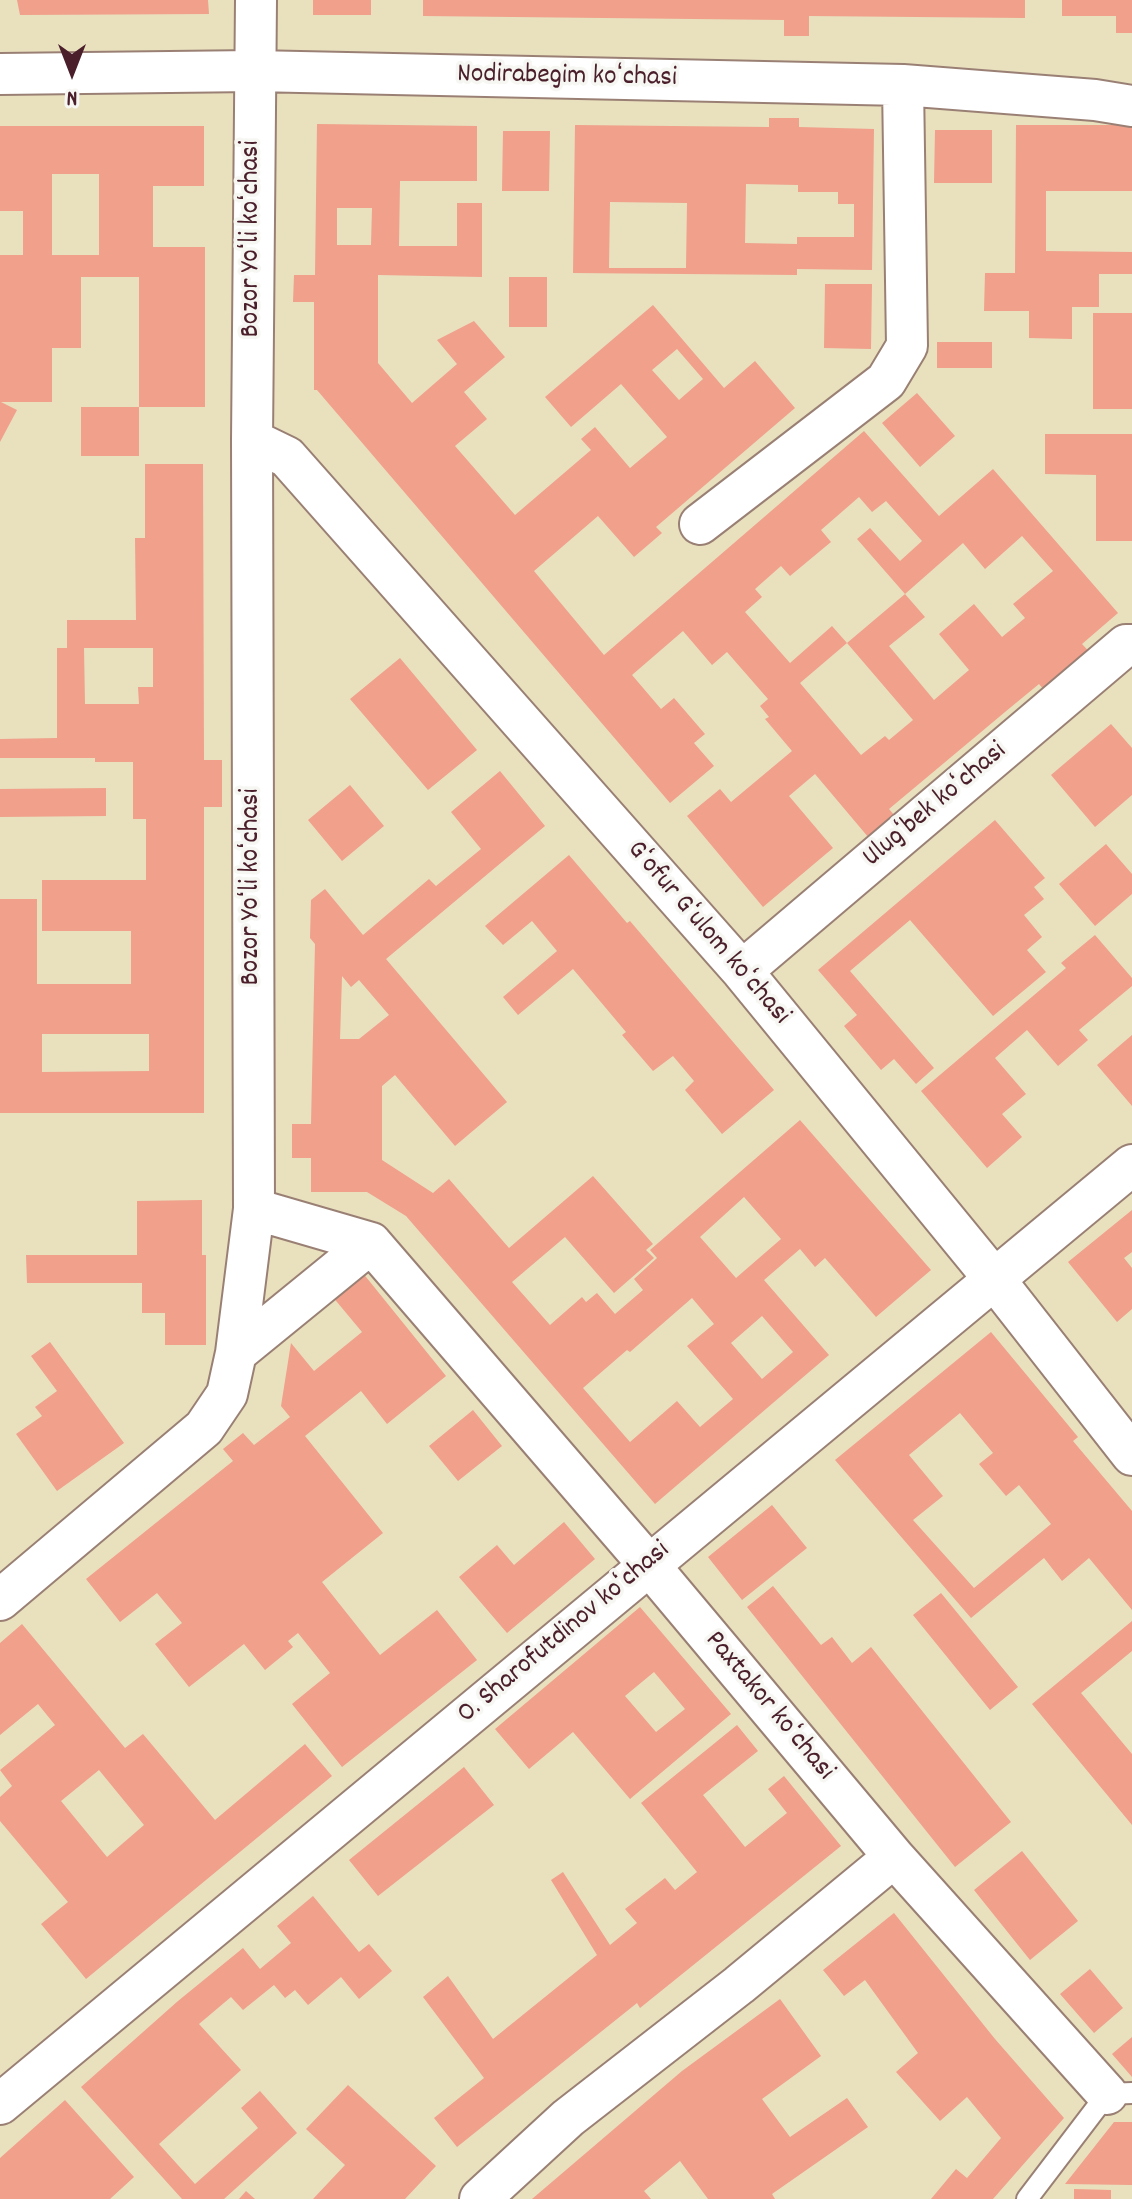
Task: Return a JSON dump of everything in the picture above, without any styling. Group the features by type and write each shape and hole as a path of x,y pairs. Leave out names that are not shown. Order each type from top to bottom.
{"street":[{"name":"Bozor Yoʻli koʻchasi","path":"0,1600 204,1428 227,1394 236,1353 254,1209 252,440 256,0"},
{"name":"Nodirabegim koʻchasi","path":"0,74 254,71 903,85 1095,100 1132,106"},
{"path":"700,524 886,381 907,346 903,85"},
{"name":"Gʻofur Gʻulom koʻchasi","path":"252,440 287,457 742,971 995,1280 1132,1455"},
{"name":"Ulugʻbek koʻchasi","path":"742,971 1126,645 1132,645"},
{"name":"O. Sharofutdinov koʻchasi","path":"0,2104 1132,1165"},
{"path":"254,1209 371,1243"},
{"path":"236,1353 371,1243"},
{"name":"Paxtakor koʻchasi","path":"371,1243 649,1565 894,1857 1120,2094"},
{"path":"480,2199 568,2118 739,1985 894,1857"}],"lane":[{"path":"1027,2199 1120,2094"}],"building":[{"path":"17,0 208,0 209,14 20,15"},
{"path":"313,0 371,0 371,15 313,15"},
{"path":"423,0 1025,0 1025,18 809,16 809,36 784,36 784,20 423,16"},
{"path":"1062,0 1132,0 1132,33 1116,33 1116,16 1062,16"},
{"path":"769,118 799,118 799,127 874,129 872,270 797,269 797,275 573,273 575,125 769,127","holes":["746,184 798,185 798,192 838,192 838,204 854,204 854,237 797,237 797,244 745,243","610,202 687,203 686,268 609,268"]},
{"path":"317,124 477,126 477,181 400,181 399,246 457,246 457,203 482,203 482,277 378,275 378,363 412,403 457,364 437,340 474,321 505,357 464,392 487,419 455,446 515,515 591,450 581,439 595,427 630,468 667,437 621,384 571,427 545,397 653,305 724,388 755,361 795,408 656,527 662,533 634,557 598,516 534,571 604,655 864,431 939,516 993,469 1118,613 1082,644 1096,659 1050,697 1039,684 1005,712 889,809 900,822 874,844 815,774 789,796 833,848 763,907 687,816 720,789 731,802 792,751 765,719 769,717 760,706 768,699 727,652 712,665 683,631 632,675 661,709 674,698 705,734 694,743 714,766 670,803 314,390 314,302 293,302 294,275 315,275","holes":["337,208 372,208 371,245 337,245","677,349 703,379 679,400 652,370","859,497 872,512 886,501 922,541 900,561 870,528 857,539 905,594 847,643 832,626 790,663 745,612 762,597 755,589 781,566 790,576 831,542 821,530","1022,536 1053,571 1013,604 1025,618 1002,637 974,604 939,634 969,670 934,700 889,646 925,617 905,594 963,543 985,569","847,643 913,720 889,740 885,736 861,755 800,683"]},
{"path":"1016,125 1132,125 1132,191 1046,191 1046,251 1132,252 1132,274 1099,274 1099,307 1072,307 1072,339 1029,338 1029,311 984,311 985,273 1015,273"},
{"path":"0,126 204,126 204,186 153,186 153,247 205,247 205,407 139,407 139,277 81,277 81,348 52,348 52,402 1,402 17,410 0,442 0,255 23,255 23,211 0,211","holes":["52,174 99,174 99,255 52,255"]},
{"path":"935,130 992,130 992,183 934,183"},
{"path":"503,131 550,131 549,191 502,191"},
{"path":"509,277 547,277 547,327 509,327"},
{"path":"825,284 872,284 871,349 824,348"},
{"path":"1093,313 1132,313 1132,409 1093,409"},
{"path":"937,342 992,342 992,368 937,368"},
{"path":"917,393 955,436 920,467 882,423"},
{"path":"81,407 139,407 139,456 81,456"},
{"path":"1045,434 1132,434 1132,541 1096,541 1096,475 1045,474"},
{"path":"145,464 203,464 204,760 222,760 222,807 204,807 204,1113 0,1113 0,899 37,899 37,984 131,984 131,931 42,931 42,880 146,880 146,819 133,819 133,762 95,762 95,758 0,758 0,739 57,738 57,648 67,648 67,620 136,620 135,538 145,538","holes":["84,648 153,648 153,687 138,687 139,704 85,704","42,1034 149,1034 149,1071 42,1072"]},
{"path":"400,658 477,750 428,790 350,699"},
{"path":"1111,724 1132,748 1132,795 1095,827 1051,775"},
{"path":"500,771 545,826 386,959 507,1102 455,1146 395,1075 382,1086 382,1160 433,1193 449,1179 509,1248 593,1176 653,1244 646,1250 654,1258 614,1293 565,1237 512,1282 550,1325 582,1297 586,1302 597,1293 615,1314 643,1290 634,1279 657,1258 650,1250 800,1120 931,1270 876,1317 825,1258 815,1267 800,1249 764,1280 829,1355 655,1504 406,1216 367,1192 311,1192 311,1158 292,1158 292,1124 311,1124 315,944 310,938 311,900 325,889 363,935 429,879 436,886 481,849 451,812","holes":["342,976 351,987 359,980 389,1015 359,1039 340,1039","744,1197 781,1239 736,1278 700,1237","692,1298 714,1324 687,1346 733,1399 700,1427 677,1401 630,1442 583,1388 627,1350 630,1352","762,1316 793,1352 762,1379 731,1343"]},
{"path":"350,785 384,826 342,861 308,820"},
{"path":"106,788 106,816 0,817 0,789"},
{"path":"995,820 1045,878 1034,887 1044,899 1024,915 1042,937 1027,950 1046,972 993,1016 910,920 850,971 934,1068 916,1084 894,1059 881,1070 844,1026 857,1015 818,970"},
{"path":"1106,844 1132,874 1132,894 1095,926 1059,884"},
{"path":"569,855 627,923 630,921 774,1090 722,1134 685,1090 694,1081 673,1056 653,1071 622,1035 626,1032 573,969 518,1015 503,997 557,951 532,921 503,945 485,926"},
{"path":"1095,935 1132,978 1132,986 1079,1030 1088,1040 1058,1066 1027,1030 995,1058 1026,1094 1002,1114 1022,1137 987,1168 921,1091 1066,968 1061,963"},
{"path":"1132,1035 1132,1106 1097,1065"},
{"path":"202,1200 202,1255 206,1255 206,1345 165,1345 165,1313 142,1313 142,1283 27,1283 26,1255 137,1255 137,1201"},
{"path":"1132,1210 1132,1252 1124,1258 1132,1268 1132,1309 1117,1322 1068,1262"},
{"path":"362,1272 446,1376 387,1424 361,1391 305,1436 383,1533 322,1582 380,1655 437,1610 477,1660 342,1767 292,1704 330,1673 298,1633 288,1641 293,1647 265,1670 244,1644 189,1687 155,1644 182,1623 157,1593 120,1622 86,1579 233,1461 223,1449 243,1433 254,1445 290,1417 281,1406 291,1343 314,1371 362,1332 332,1296"},
{"path":"991,1332 1078,1437 1073,1441 1132,1511 1132,1610 1089,1558 1062,1581 1044,1558 971,1618 835,1460","holes":["960,1413 993,1453 979,1464 1006,1496 1019,1485 1051,1524 974,1588 913,1520 943,1496 909,1455"]},
{"path":"50,1342 124,1443 57,1491 16,1434 42,1416 35,1407 57,1391 31,1356"},
{"path":"473,1410 502,1446 458,1481 429,1446"},
{"path":"772,1505 807,1548 742,1600 708,1557"},
{"path":"564,1522 595,1559 507,1633 459,1577 497,1545 514,1565"},
{"path":"773,1586 821,1645 832,1637 852,1663 871,1647 1011,1822 955,1867 747,1607"},
{"path":"941,1593 1018,1687 990,1710 913,1615"},
{"path":"640,1607 731,1714 630,1799 573,1732 529,1769 495,1729","holes":["654,1672 685,1709 656,1732 625,1696"]},
{"path":"1132,1621 1132,1651 1081,1693 1132,1754 1132,1825 1032,1704"},
{"path":"22,1624 125,1748 143,1734 215,1820 305,1744 332,1776 86,1979 41,1924 68,1902 0,1821 0,1797 12,1786 0,1770 55,1725 38,1704 0,1735 0,1643","holes":["99,1770 144,1825 107,1857 61,1801"]},
{"path":"737,1725 758,1751 703,1795 745,1847 787,1813 768,1789 784,1776 841,1846 640,2008 637,2003 457,2147 434,2118 484,2078 423,1997 448,1976 493,2039 597,1955 551,1880 563,1872 610,1945 637,1923 625,1909 665,1878 675,1890 697,1872 641,1803"},
{"path":"464,1767 494,1805 378,1896 349,1860"},
{"path":"1022,1851 1078,1921 1030,1960 974,1890"},
{"path":"313,1896 359,1952 369,1944 392,1971 359,1999 341,1977 308,2005 295,1990 285,1998 274,1985 243,2010 231,1997 199,2024 241,2070 159,2144 195,2184 258,2128 241,2108 260,2091 297,2133 224,2199 182,2199 81,2087 243,1948 260,1969 291,1943 277,1926"},
{"path":"894,1913 995,2039 1064,2118 993,2199 931,2199 956,2169 967,2178 1001,2138 967,2097 940,2121 896,2072 918,2053 865,1980 844,1996 823,1970"},
{"path":"1090,1969 1123,2008 1094,2033 1060,1994"},
{"path":"780,1999 821,2056 762,2099 790,2137 847,2098 868,2127 772,2194 775,2199 708,2199 680,2161 644,2191 651,2199 532,2199 682,2071"},
{"path":"1132,2037 1132,2077 1112,2054"},
{"path":"348,2085 436,2166 405,2199 313,2199 345,2165 306,2129"},
{"path":"65,2100 134,2177 110,2199 0,2199 0,2158"},
{"path":"1114,2122 1132,2122 1132,2185 1065,2184"},
{"path":"1074,2189 1111,2190 1111,2199 1074,2199"},
{"path":"246,2191 255,2199 239,2199"}]}
